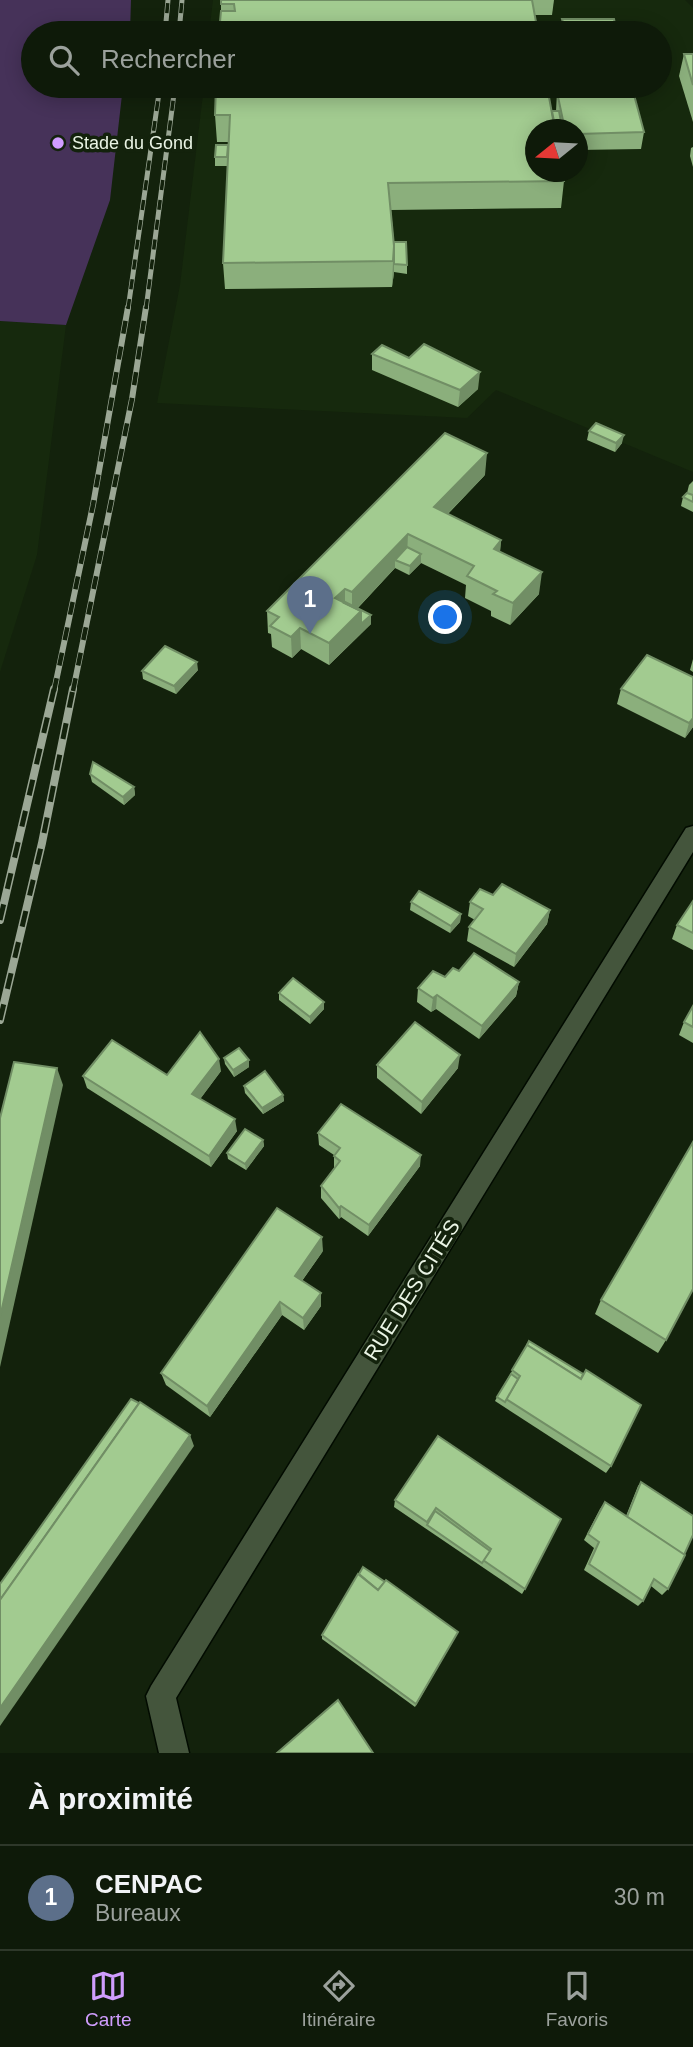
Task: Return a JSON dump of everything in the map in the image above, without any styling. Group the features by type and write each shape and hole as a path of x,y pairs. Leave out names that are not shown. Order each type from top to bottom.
{"street":[{"name":"RUE DES CITÉS","path":"174,1753 162,1696 693,834"}],"shaded area":[{"name":"Stade du Gond","path":"0,0 131,0 130,21 21,21 21,98 122,98 110,200 66,325 0,321"},
{"path":"213,0 685,0 693,8 693,472 496,390 467,418 157,403 180,285 203,98 672,98 672,21 210,21"},
{"path":"0,321 66,325 37,555 0,672"}],"building":[{"path":"221,0 532,0 536,21 220,21 221,11 235,11 234,4 221,4"},
{"path":"562,19 614,21 563,21"},
{"path":"684,54 693,54 693,85"},
{"path":"216,98 549,98 553,119 525,119 525,181 388,183 393,261 223,263 230,115 215,115"},
{"path":"558,98 635,98 644,132 588,134 588,119 563,119"},
{"path":"552,111 559,111 560,119 554,119"},
{"path":"216,145 228,145 227,157 215,157"},
{"path":"394,242 406,242 407,265 394,264"},
{"path":"424,344 480,372 460,390 372,354 382,345 409,358"},
{"path":"596,423 624,435 616,443 589,431"},
{"path":"445,433 487,453 434,507 501,540 494,549 542,572 513,603 493,594 497,591 467,576 474,566 408,534 352,592 345,589 335,598 361,611 329,643 300,628 291,637 270,626 279,617 267,611"},
{"path":"687,493 693,495 693,502 683,497"},
{"path":"407,547 421,554 410,566 395,560"},
{"path":"345,602 371,615 361,624 361,611"},
{"path":"165,646 197,662 174,686 142,671"},
{"path":"647,655 693,677 693,718 689,723 621,689"},
{"path":"93,762 134,787 123,797 90,774"},
{"path":"502,884 550,910 516,954 469,927 483,909 470,902 480,889 493,895"},
{"path":"419,891 461,914 451,926 411,902"},
{"path":"693,901 693,933 677,925"},
{"path":"474,953 519,982 482,1026 437,995 433,998 418,988 433,971 445,977 453,968 459,971"},
{"path":"293,978 324,1002 310,1017 279,993"},
{"path":"693,1006 693,1027 684,1022"},
{"path":"415,1022 460,1055 422,1102 377,1065"},
{"path":"200,1032 219,1059 192,1094 235,1119 209,1156 83,1076 112,1040 167,1075"},
{"path":"239,1048 249,1060 233,1070 224,1058"},
{"path":"14,1062 57,1068 0,1317 0,1118"},
{"path":"265,1071 283,1095 262,1108 244,1086"},
{"path":"341,1104 421,1155 369,1225 341,1206 339,1208 321,1186 340,1161 334,1156 340,1148 318,1133"},
{"path":"245,1129 263,1140 245,1164 227,1153"},
{"path":"693,1142 693,1289 666,1340 601,1300"},
{"path":"277,1208 322,1237 295,1276 321,1293 303,1318 280,1302 207,1406 161,1373"},
{"path":"529,1341 583,1374 581,1379 527,1345"},
{"path":"527,1345 581,1379 586,1370 641,1405 611,1466 506,1399 520,1376 512,1370"},
{"path":"511,1374 518,1379 505,1402 497,1397"},
{"path":"131,1399 139,1403 0,1600 0,1584"},
{"path":"140,1402 190,1435 0,1708 0,1600"},
{"path":"438,1436 561,1519 525,1589 483,1560 491,1549 436,1508 427,1522 395,1500"},
{"path":"641,1482 693,1516 693,1535 684,1555 627,1517"},
{"path":"605,1502 685,1555 668,1589 654,1579 643,1601 589,1564 599,1542 588,1534"},
{"path":"435,1511 490,1551 482,1563 427,1525"},
{"path":"363,1567 385,1582 378,1590 359,1574"},
{"path":"358,1574 378,1590 386,1580 458,1632 416,1704 322,1635"},
{"path":"338,1700 373,1753 277,1753"}],"railway":[{"path":"166,21 168,0"},
{"path":"180,21 182,0"},
{"path":"128,309 158,98"},
{"path":"146,309 173,98"},
{"path":"54,691 93,505 128,307"},
{"path":"73,691 132,399 146,307"},
{"path":"0,920 54,689"},
{"path":"0,1020 42,843 73,689"}],"place":[{"name":"Stade du Gond","path":"58,143"},
{"name":"CENPAC","path":"310,634"}]}
